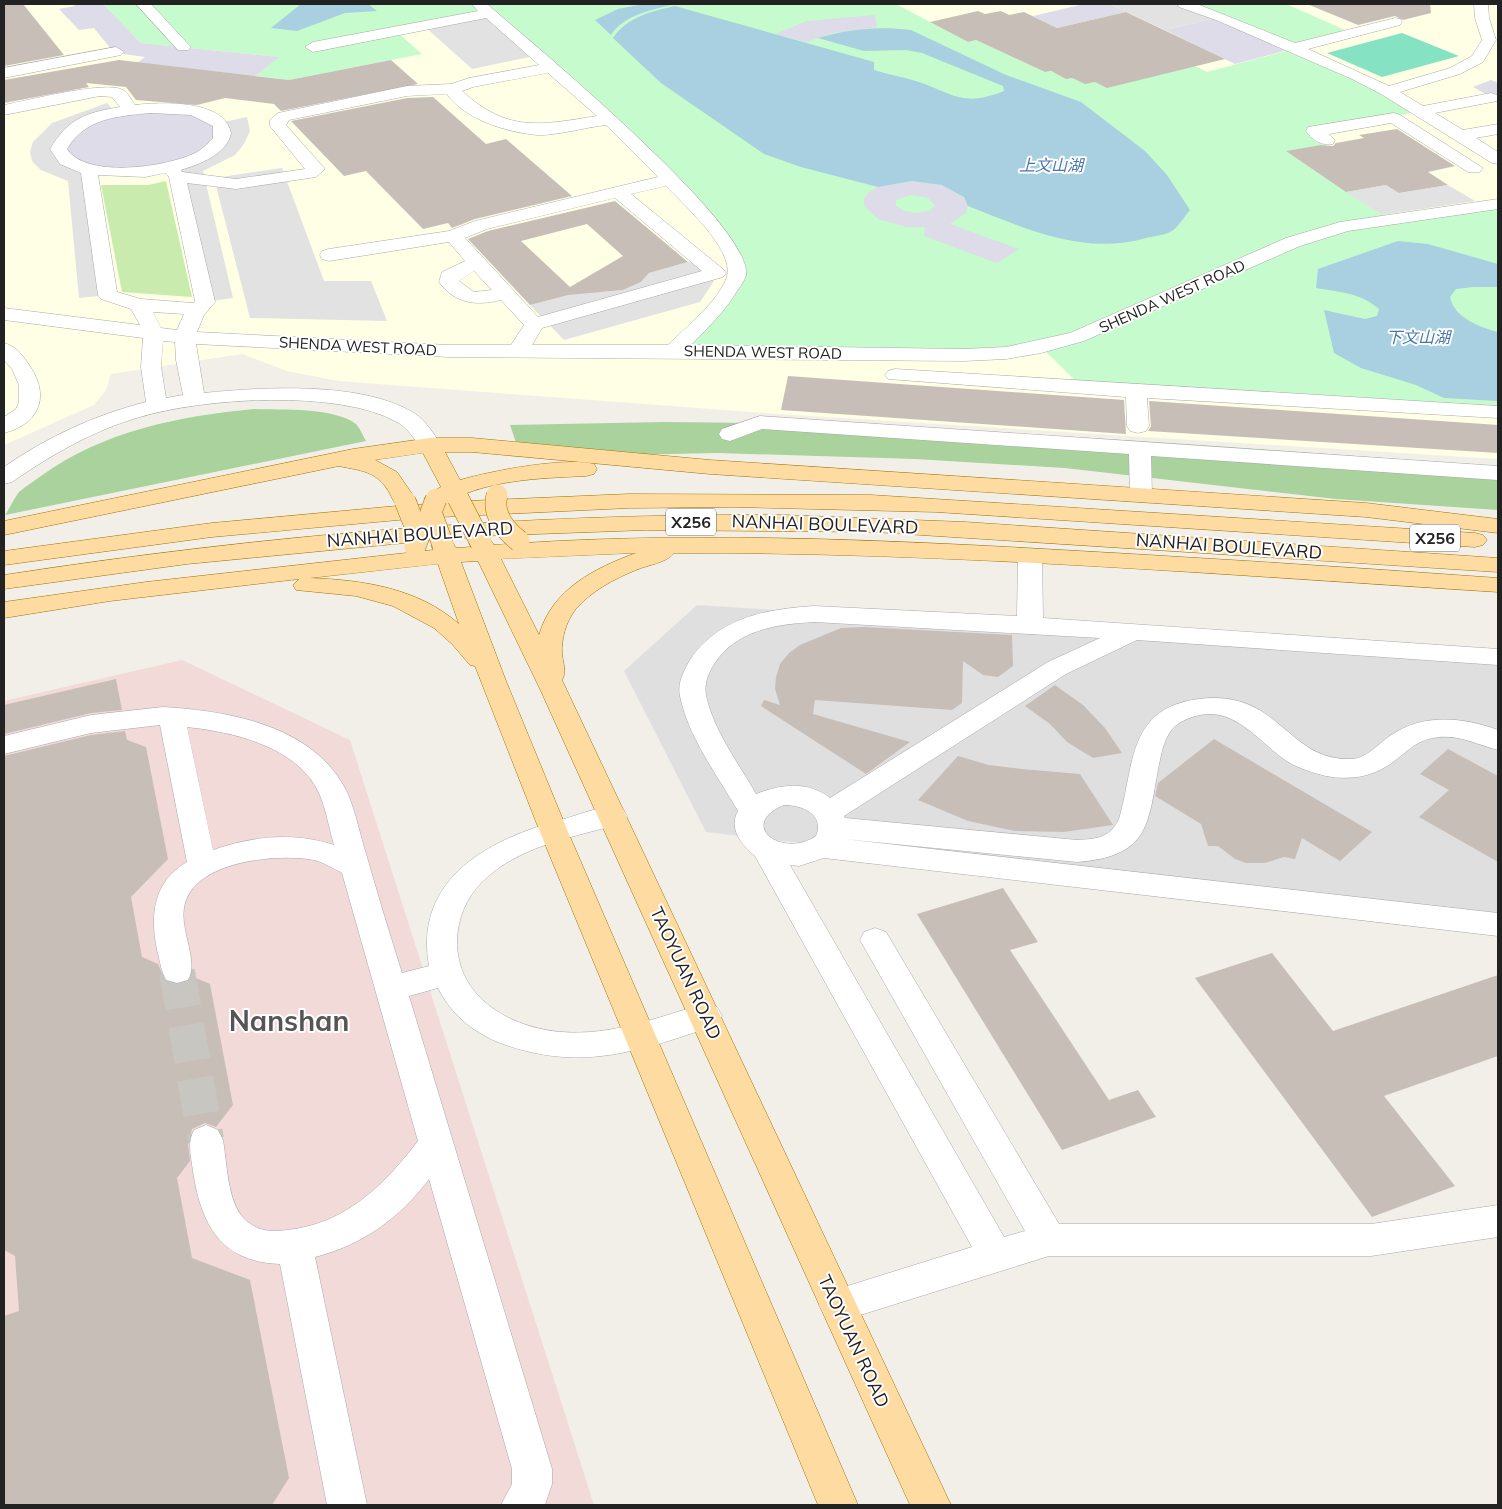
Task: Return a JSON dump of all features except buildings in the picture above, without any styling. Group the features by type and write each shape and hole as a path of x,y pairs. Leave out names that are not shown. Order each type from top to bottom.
{"main road":[{"path":"4,528 325,462 430,445 477,446 710,467 1366,510 1498,526"},
{"name":"TAOYUAN ROAD","path":"430,445 450,496 483,548 554,688 930,1505"},
{"path":"325,462 352,461 386,472 398,485 419,536 415,547 410,552 389,562"},
{"path":"710,467 608,468 547,472 499,479 450,496 431,512 493,681 554,832 641,1034 838,1505"},
{"path":"547,472 513,484 498,495 495,500 496,508 506,530 518,541 558,548"},
{"name":"NANHAI BOULEVARD","path":"4,558 171,535 360,515 533,503 664,501 838,501 929,505 1498,542"},
{"name":"NANHAI BOULEVARD","path":"4,582 270,546 458,529 540,525 738,522 939,528 1498,565"},
{"path":"554,688 550,640 556,620 569,601 591,583 623,566 668,551 703,545"},
{"path":"4,610 156,588 389,562 444,551 483,548 703,545 882,548 1498,586"},
{"path":"156,588 284,584 334,586 391,596 430,612 446,623 478,657 493,681"}],"street":[{"path":"143,4 182,47"},
{"path":"1184,4 1221,17 1295,48 1387,91 1498,160"},
{"path":"1387,91 1456,70 1478,59 1490,40 1476,5"},
{"path":"1476,5 1498,9"},
{"path":"313,47 483,8 611,119 718,231 734,256 737,275 719,306 673,350"},
{"path":"1295,48 1395,22"},
{"path":"4,73 116,52"},
{"path":"173,172 210,150 222,136 222,129 219,123 200,112 185,109 131,110 88,122 68,133 61,141 59,148 60,155 66,162 89,171 131,174 173,172 236,184 310,173 316,169 278,126 278,120 284,116 407,91 453,89 469,83 553,68"},
{"path":"453,89 454,94 483,116 494,121 538,130 611,119"},
{"path":"4,110 100,91 117,93 131,110"},
{"path":"1421,112 1492,98"},
{"path":"1327,140 1314,131 1394,118 1488,187"},
{"path":"1460,136 1498,130"},
{"name":"SHENDA WEST ROAD","path":"4,314 183,337 449,351 673,350 964,355 1006,353 1041,347 1077,337 1106,326 1312,236 1346,226 1453,212 1488,187 1498,160"},
{"path":"89,171 108,295 139,306 197,308"},
{"path":"173,172 205,302 197,308 183,337 195,400"},
{"path":"329,255 453,236 481,225 670,180"},
{"path":"1374,209 1474,193 1488,187"},
{"path":"618,192 716,274"},
{"path":"1434,200 1453,212"},
{"path":"453,236 534,324"},
{"path":"477,262 455,271 449,276 449,282 461,295 470,298 506,293"},
{"path":"518,351 534,324 716,274 737,275"},
{"path":"139,306 154,332 151,368 157,406"},
{"path":"1041,347 1083,388"},
{"path":"4,349 15,358 29,382 30,400 26,412 4,426"},
{"path":"895,375 1498,412"},
{"path":"1136,391 1141,494"},
{"path":"4,477 50,447 87,429 134,412 195,400 276,395 365,402 406,417 421,431 430,445"},
{"path":"730,434 760,422 1139,437 1498,473"},
{"path":"1030,557 1030,625"},
{"path":"752,811 700,716 693,694 695,674 704,658 715,645 731,633 754,623 781,616 814,614 1030,625 1498,657"},
{"path":"828,828 820,803 796,795 770,798 752,811 748,823 750,836 767,851 779,855 795,856 811,853 828,828 1057,668 1133,632"},
{"path":"828,828 1077,851 1101,849 1118,843 1130,828 1152,741 1164,721 1184,711 1205,706 1231,707 1254,717 1289,748 1305,758 1322,766 1342,769 1362,768 1380,759 1411,735 1435,729 1466,730 1498,741"},
{"path":"4,745 106,722 147,716 172,717 247,730 280,742 300,754 320,773 333,793 532,1469 534,1483 529,1496 521,1505"},
{"path":"172,717 202,866"},
{"path":"613,816 523,842 471,875 452,899 442,921 440,947 446,973 463,1002 483,1020 518,1037 563,1046 608,1043 706,1016"},
{"path":"828,828 1149,885 1498,925"},
{"path":"177,971 168,918 170,902 176,888 187,876 202,866 242,853 290,848 315,850 354,866"},
{"path":"767,851 995,1255"},
{"path":"1149,885 1171,877 1192,875 1498,910"},
{"path":"875,940 1049,1240"},
{"path":"390,988 446,973"},
{"path":"206,1140 219,1208 230,1228 249,1242 271,1248 296,1248 347,1230 372,1214 411,1176 436,1144"},
{"path":"838,1306 995,1255 1049,1240 1371,1240 1498,1221"},
{"path":"296,1248 347,1505"}],"shaded area":[{"path":"4,4 1498,4 1498,459 778,414 338,381 287,371 242,354 111,374 106,390 94,405 4,445"},
{"path":"73,4 103,4 141,43 279,57 256,76 137,63 145,57 124,54 111,49 94,28 79,30 59,9 75,6"},
{"path":"1084,4 1109,4 1126,12 1057,28 1033,16"},
{"path":"1109,4 1184,4 1221,17 1165,30"},
{"path":"488,13 539,55 472,69 423,25"},
{"path":"875,15 877,28 833,33 806,42 775,34 807,21"},
{"path":"1221,17 1295,48 1235,64 1165,30"},
{"path":"1491,80 1498,83 1498,101 1473,87"},
{"path":"107,103 116,113 89,171 108,295 79,298 68,181 41,170 32,161 30,152 33,142 52,123"},
{"path":"151,108 211,117 219,143 169,168 77,167 61,141 77,127"},
{"path":"247,117 250,131 244,144 235,155 203,171 233,298 205,302 177,176 184,164 219,123"},
{"path":"282,168 324,281 371,281 387,321 250,318 214,178"},
{"path":"912,181 942,185 964,197 968,206 966,213 950,224 1019,249 997,263 924,236 925,227 907,227 878,219 864,206 864,199 869,192 878,187","holes":["910,195 928,198 935,206 929,211 917,213 904,211 896,206 896,200"]},
{"path":"1386,185 1400,193 1448,185 1475,201 1382,215 1346,192"},
{"path":"692,261 714,281 700,302 564,340 530,305 580,291 602,292 623,290 641,282 649,273"},
{"path":"697,605 1498,657 1498,925 706,832 624,671"},
{"path":"182,660 350,740 594,1505 4,1505 4,701"}],"green space":[{"path":"103,4 896,4 968,42 976,40 1045,72 1058,72 1088,83 1095,82 1153,45 1207,72 1294,49 1221,17 1184,4 1286,4 1352,33 1296,48 1421,111 1312,132 1328,144 1287,151 1389,220 1498,204 1498,412 1083,388 1041,347 1006,353 673,351 737,275 718,231 503,24 396,31 422,54 289,80 256,76 278,57 141,43"},
{"path":"1402,33 1459,56 1382,77 1327,53"},
{"path":"166,181 192,297 122,292 101,185 148,185"},
{"path":"254,409 307,410 335,415 356,424 366,441 5,515 19,492 65,460 90,448 116,437 170,421"},
{"path":"664,422 769,423 977,431 1498,466 1498,510 1336,499 1065,468 915,459 718,453 521,457 510,425"}],"water":[{"path":"301,4 368,4 377,11 345,13 297,31 271,28"},
{"path":"644,4 671,5 630,18 616,28 611,35 595,20 618,9"},
{"name":"上文山湖","path":"675,6 874,62 874,70 919,82 951,95 969,99 990,96 1004,91 1003,86 922,53 906,50 864,51 818,38 864,29 911,30 1006,75 1081,102 1145,151 1167,175 1190,210 1175,229 1163,234 1123,243 1100,244 1078,242 1034,231 968,206 964,197 942,185 912,181 878,187 801,167 764,154 661,83 613,38 625,25 633,20 649,13"},
{"name":"下文山湖","path":"1398,241 1428,244 1498,264 1498,287 1456,289 1450,297 1452,304 1462,316 1469,321 1498,332 1498,401 1444,398 1416,385 1361,368 1334,353 1324,310 1365,319 1377,316 1379,309 1357,296 1316,288 1318,269"}],"tunnel":[{"path":"177,972 206,1140"}],"district":[{"name":"Nanshan","path":"289,1020"}]}
